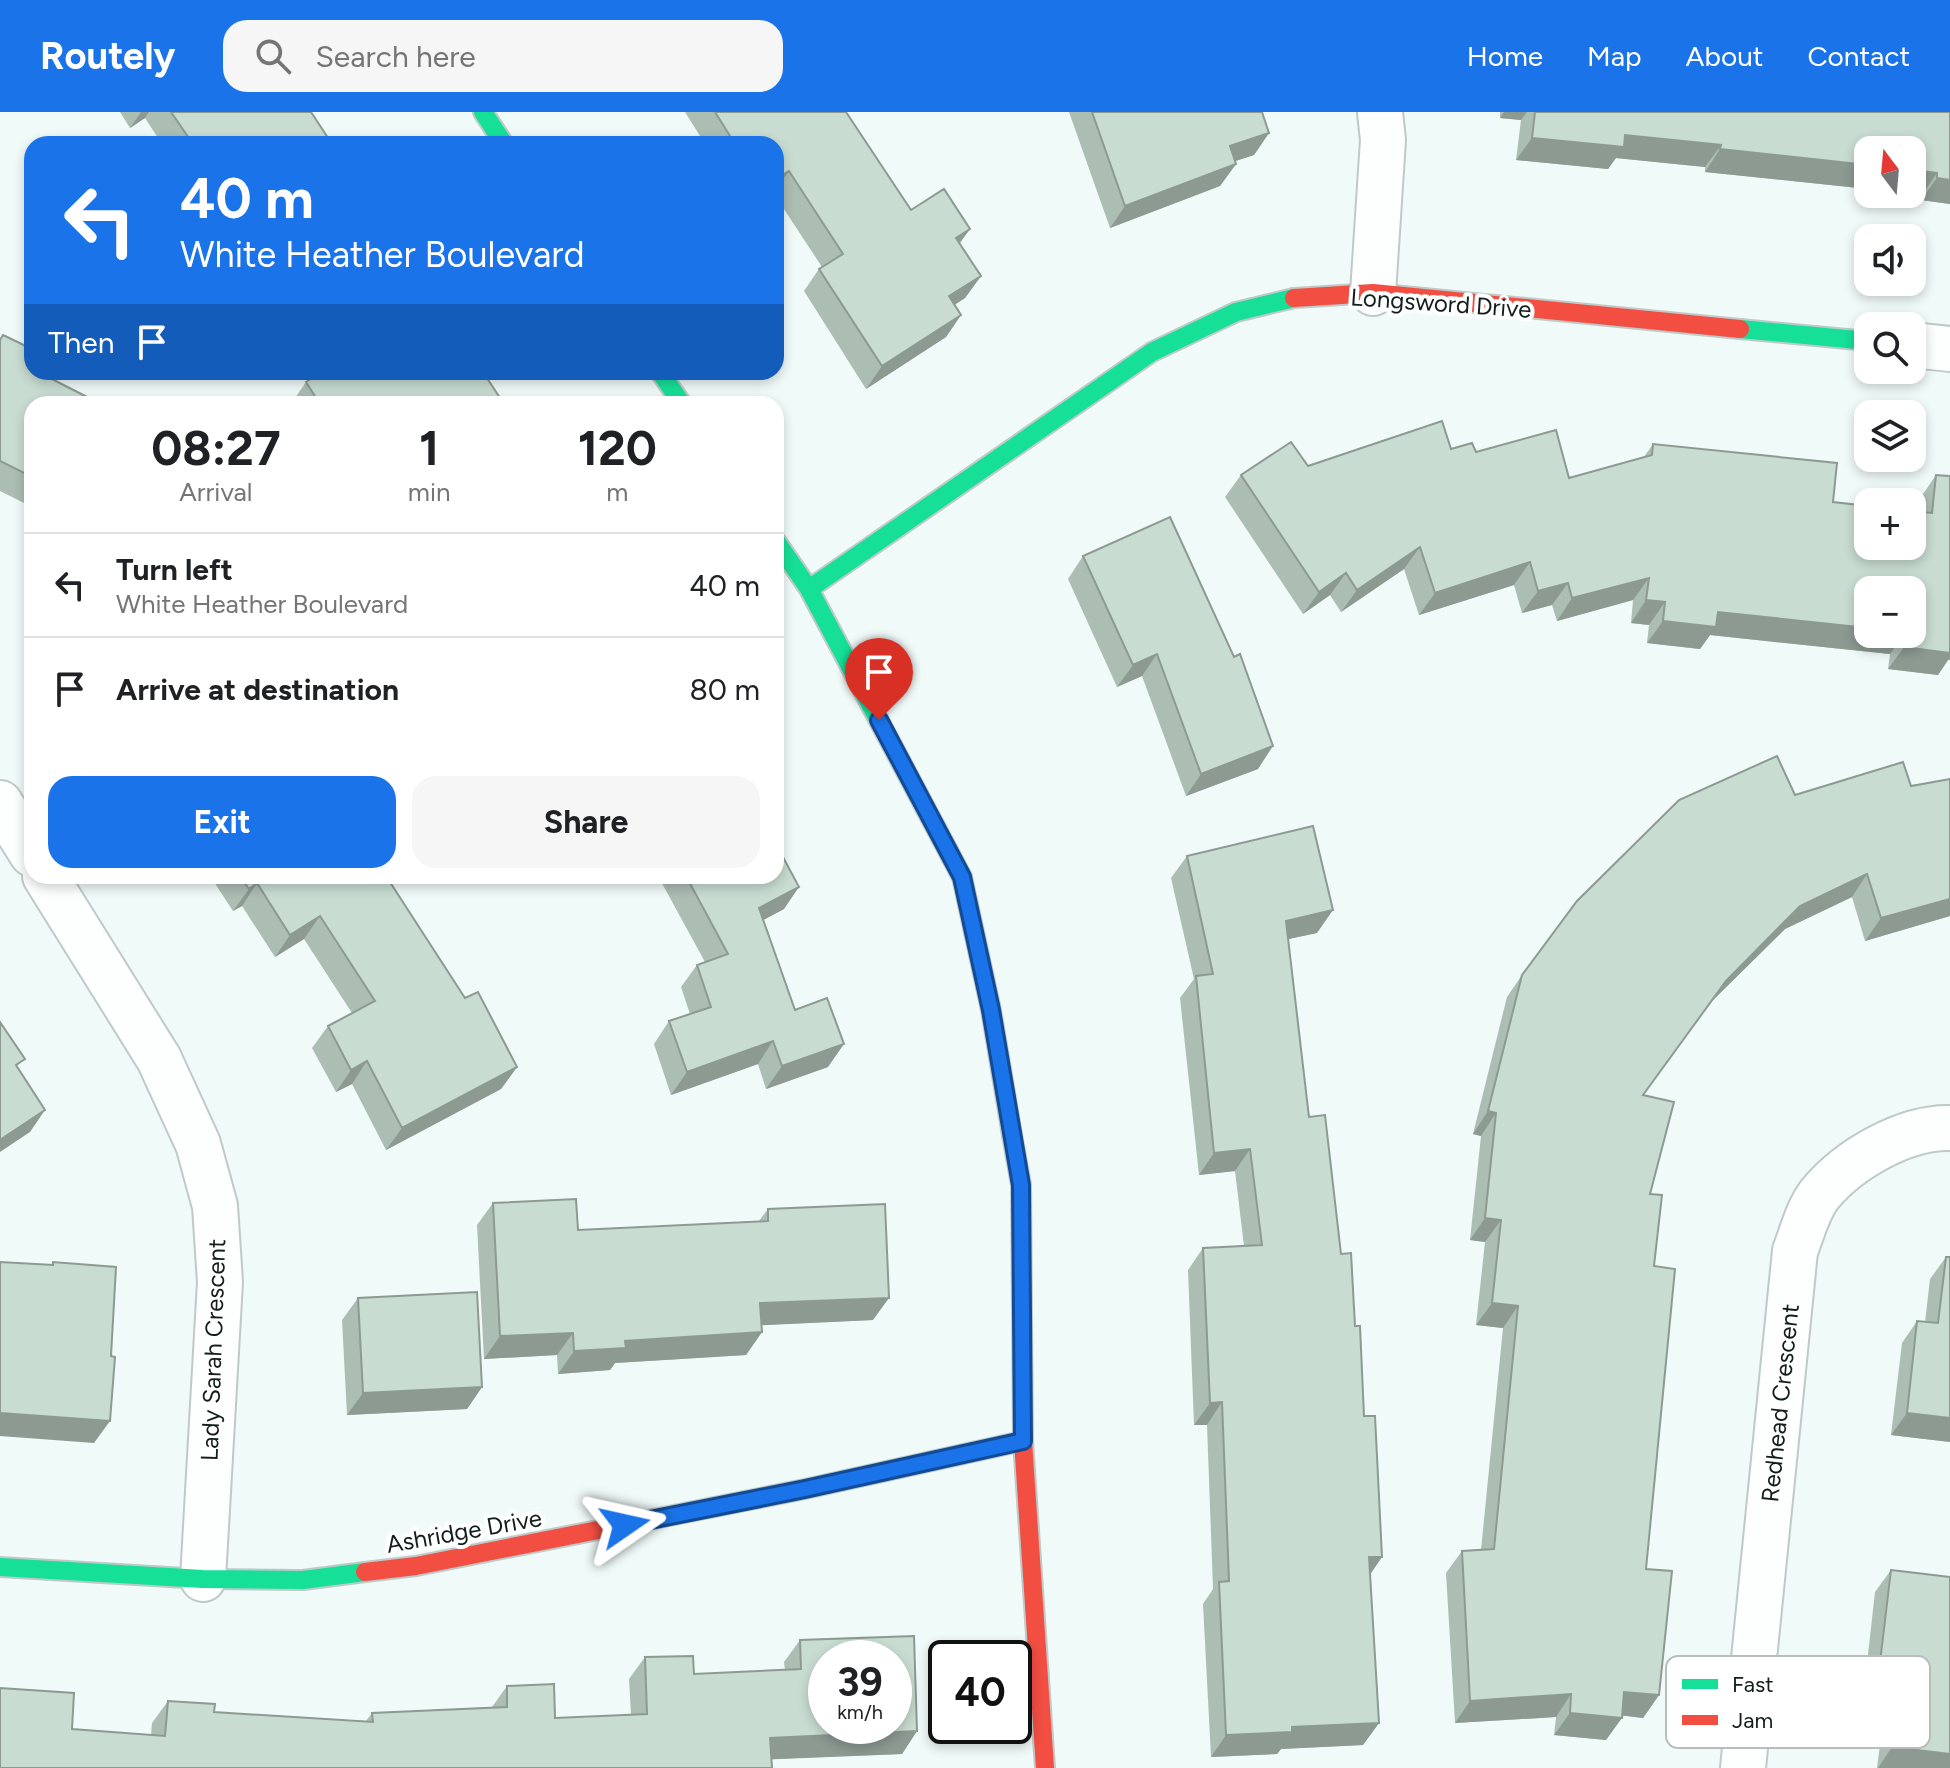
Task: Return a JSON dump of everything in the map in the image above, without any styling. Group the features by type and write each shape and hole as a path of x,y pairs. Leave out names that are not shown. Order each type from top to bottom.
{"street":[{"path":"483,112 499,136"},
{"path":"1373,293 1383,140 1380,112"},
{"name":"Longsword Drive","path":"809,589 1152,352 1201,327 1251,307 1297,299 1373,293 1854,340"},
{"path":"1926,346 1950,349"},
{"path":"784,553 809,589 962,877 991,1010 1021,1185 1023,1441 1045,1768"},
{"path":"0,803 24,841"},
{"name":"Lady Sarah Crescent","path":"50,884 159,1059 198,1144 215,1206 220,1282 203,1579"},
{"name":"Redhead Crescent","path":"1754,1656 1795,1251 1819,1195 1861,1156 1930,1128 1950,1128"},
{"name":"Ashridge Drive","path":"0,1567 203,1579 303,1580 416,1566 805,1489 1023,1441"},
{"name":"Redhead Crescent","path":"1743,1768 1745,1748"}],"building":[{"path":"171,112 311,112 327,136 188,136"},
{"path":"715,112 846,112 911,210 944,189 970,229 956,238 981,276 949,296 961,315 882,366 819,269 843,254 789,171 784,174 784,136 730,136"},
{"path":"1092,112 1262,112 1269,133 1230,146 1236,164 1125,206"},
{"path":"1535,112 1950,112 1950,180 1926,172 1926,136 1854,136 1854,163 1625,135 1624,147 1532,138"},
{"path":"3,335 24,345 24,380 54,380 85,396 24,396 24,473 0,461 0,340"},
{"path":"488,380 499,396 315,396 306,382"},
{"path":"1442,421 1451,449 1472,443 1476,452 1556,430 1569,478 1652,455 1653,444 1837,463 1833,502 1854,504 1854,560 1926,560 1926,512 1932,513 1936,475 1950,476 1950,653 1912,648 1926,648 1926,576 1854,576 1854,627 1718,612 1716,627 1663,621 1665,602 1646,600 1649,578 1572,598 1568,583 1538,591 1530,562 1435,593 1420,547 1357,590 1346,573 1319,592 1241,475 1291,442 1308,466"},
{"path":"1170,517 1234,657 1240,654 1273,746 1201,774 1157,654 1133,665 1083,556"},
{"path":"1777,756 1795,795 1903,762 1911,786 1950,779 1950,899 1881,918 1867,874 1800,906 1726,981 1643,1095 1674,1102 1650,1194 1662,1195 1654,1266 1675,1269 1646,1569 1672,1571 1659,1695 1624,1692 1622,1718 1570,1713 1571,1694 1470,1701 1462,1551 1494,1549 1518,1306 1492,1303 1501,1220 1485,1218 1496,1113 1488,1111 1522,975 1577,901 1679,800"},
{"path":"1313,826 1333,910 1286,921 1309,1117 1325,1115 1341,1254 1351,1253 1355,1326 1360,1326 1364,1416 1375,1416 1382,1557 1369,1557 1379,1723 1292,1727 1292,1732 1226,1735 1219,1582 1229,1581 1222,1402 1210,1403 1203,1248 1262,1245 1250,1149 1214,1153 1196,976 1213,974 1187,856"},
{"path":"784,859 799,887 759,908 795,1010 827,998 844,1044 782,1066 773,1041 687,1072 669,1021 711,1007 697,965 728,954 690,884 784,884"},
{"path":"258,884 391,884 465,998 478,992 517,1067 402,1128 367,1061 351,1070 328,1026 375,1001 320,916 290,935"},
{"path":"0,1022 25,1059 16,1065 45,1110 0,1140"},
{"path":"576,1199 578,1230 768,1221 768,1209 885,1204 889,1298 760,1303 762,1332 625,1341 626,1348 574,1351 573,1333 500,1336 493,1203"},
{"path":"1946,1257 1950,1257 1950,1418 1907,1413 1917,1321 1938,1323"},
{"path":"0,1262 116,1267 111,1356 115,1357 110,1421 0,1413"},
{"path":"477,1292 482,1387 363,1393 358,1298"},
{"path":"1891,1570 1950,1577 1950,1754 1900,1748 1930,1748 1930,1656 1881,1656"},
{"path":"914,1636 917,1731 912,1731 912,1640 808,1640 808,1736 770,1738 772,1768 0,1768 0,1688 74,1693 72,1729 165,1736 168,1701 215,1704 214,1712 373,1722 372,1713 507,1707 507,1686 554,1684 555,1718 647,1714 645,1657 693,1656 694,1674 801,1669 800,1640"}],"traffic: fast":[{"path":"483,112 499,136"},
{"path":"809,589 1152,352 1236,312 1294,298"},
{"path":"1740,329 1854,340"},
{"path":"666,380 676,396"},
{"path":"784,553 809,589 962,877 991,1010 1012,1135"},
{"path":"0,1567 203,1579 303,1580 365,1572"}],"traffic: jam":[{"path":"1294,298 1373,293 1740,329"},
{"path":"1012,1135 1021,1185 1023,1441 1045,1768"},
{"path":"365,1572 416,1566 805,1489 1023,1441"}],"route":[{"path":"625,1525 1023,1441 1021,1185 991,1010 962,877 879,720"}]}
